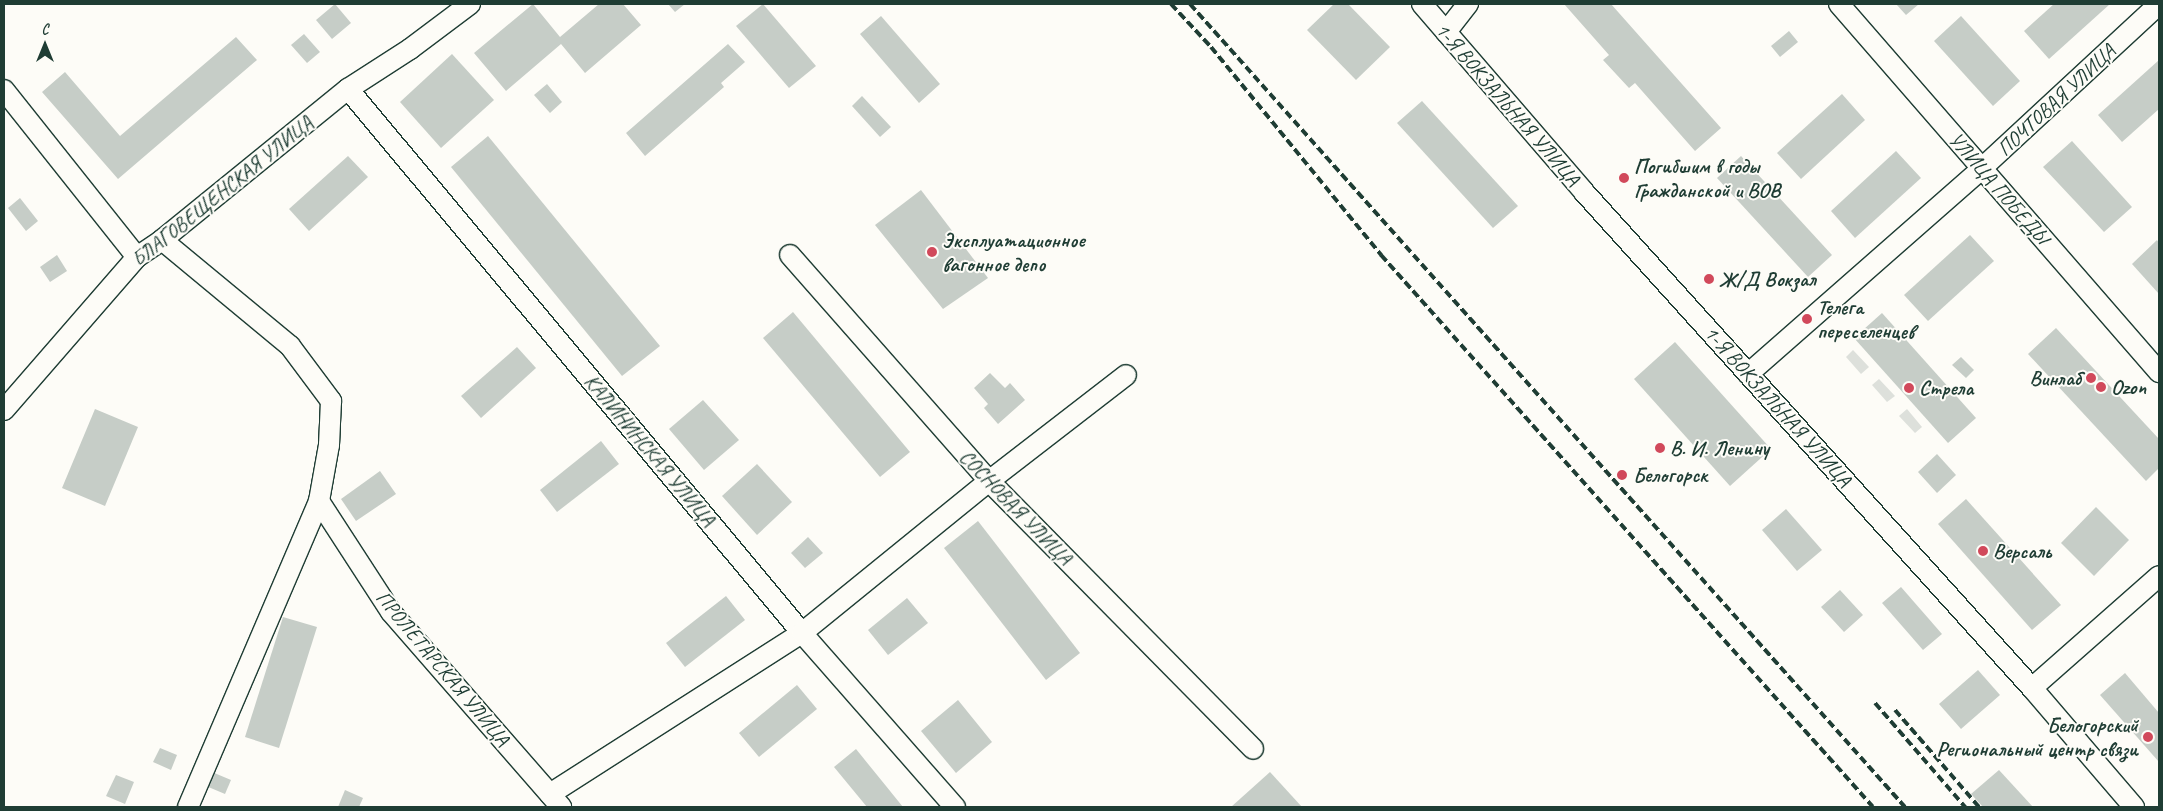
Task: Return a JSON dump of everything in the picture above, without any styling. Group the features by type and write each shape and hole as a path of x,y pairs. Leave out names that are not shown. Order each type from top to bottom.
{"street":[{"name":"1-Я ВОКЗАЛЬНАЯ УЛИЦА","path":"1422,4 1584,192 2032,688 2134,807"},
{"path":"1446,32 1468,4"},
{"name":"УЛИЦА ПОБЕДЫ","path":"1839,4 2159,372"},
{"name":"ПОЧТОВАЯ УЛИЦА","path":"1748,374 1982,168 2159,4"},
{"name":"БЛАГОВЕЩЕНСКАЯ УЛИЦА","path":"4,410 137,257 162,240 348,89 410,49 459,7"},
{"name":"КАЛИНИНСКАЯ УЛИЦА","path":"348,89 802,633 955,807"},
{"path":"4,90 137,257"},
{"path":"162,240 290,346 331,401 329,445 319,501 188,807"},
{"name":"СОСНОВАЯ УЛИЦА","path":"790,255 989,481 1253,749"},
{"path":"555,801 802,633 989,481 1126,375"},
{"name":"ПРОЛЕТАРСКАЯ УЛИЦА","path":"319,501 391,612 555,801"},
{"path":"2032,688 2159,576"}],"shaded area":[{"path":"1853,350 1869,367 1861,374 1846,357"},
{"path":"1879,379 1895,396 1887,402 1872,385"},
{"path":"1907,409 1922,427 1915,433 1899,416"}],"building":[{"path":"335,4 351,23 332,39 316,20"},
{"path":"533,4 560,37 599,4 623,4 641,25 585,73 561,44 506,91 474,53"},
{"path":"668,4 685,4 675,12"},
{"path":"763,4 816,66 789,88 736,26"},
{"path":"1334,4 1348,4 1390,47 1356,80 1307,30"},
{"path":"1564,4 1611,4 1721,128 1695,151 1635,83 1629,88 1603,60 1609,55"},
{"path":"1896,4 1919,4 1906,15"},
{"path":"2054,4 2110,4 2049,59 2024,31"},
{"path":"881,16 940,84 919,103 860,34"},
{"path":"1961,16 2020,81 1993,106 1934,41"},
{"path":"1789,31 1798,42 1780,57 1771,46"},
{"path":"304,34 320,52 307,63 291,45"},
{"path":"236,37 257,60 118,179 42,92 65,72 120,136"},
{"path":"728,44 745,62 721,83 724,87 645,156 626,133"},
{"path":"452,54 494,100 441,148 400,102"},
{"path":"2159,60 2159,109 2122,142 2098,115"},
{"path":"547,84 562,102 550,113 534,95"},
{"path":"1842,94 1865,120 1801,179 1777,153"},
{"path":"862,96 891,127 880,137 852,106"},
{"path":"1422,101 1518,206 1493,228 1397,123"},
{"path":"488,136 660,346 622,376 451,167"},
{"path":"2072,141 2132,207 2104,232 2043,167"},
{"path":"1896,151 1921,178 1855,238 1831,211"},
{"path":"348,156 368,177 309,231 289,209"},
{"path":"1741,156 1832,255 1808,277 1717,178"},
{"name":"Эксплуатационное вагонное депо","path":"921,190 988,278 943,309 875,225"},
{"path":"20,198 38,221 26,231 8,208"},
{"path":"1970,235 1994,261 1928,321 1904,295"},
{"path":"2157,240 2159,243 2159,294 2132,264"},
{"path":"57,255 67,271 50,282 40,267"},
{"path":"793,312 910,452 880,477 763,338"},
{"path":"1882,313 1976,418 1948,443 1854,338"},
{"path":"2056,328 2159,439 2159,468 2146,481 2028,354"},
{"name":"Белогорск","path":"1675,342 1771,449 1730,486 1634,379"},
{"path":"517,347 536,368 481,418 461,396"},
{"path":"1961,357 1974,370 1966,378 1952,365"},
{"path":"990,373 1005,388 1010,383 1025,400 998,424 984,408 988,404 974,388"},
{"path":"703,400 739,440 704,470 669,429"},
{"path":"95,409 138,427 105,506 62,488"},
{"path":"601,441 619,464 557,512 540,490"},
{"path":"1937,454 1956,475 1937,493 1918,472"},
{"path":"757,464 792,502 757,535 722,496"},
{"path":"380,471 396,494 356,521 341,499"},
{"path":"1966,499 2061,605 2032,630 1938,524"},
{"path":"2096,507 2129,540 2094,576 2061,543"},
{"path":"1786,509 1822,550 1797,571 1762,530"},
{"path":"978,521 1080,653 1046,680 944,548"},
{"path":"808,537 823,553 805,568 791,553"},
{"path":"1901,587 1942,634 1923,650 1882,603"},
{"path":"1840,590 1863,615 1844,632 1821,607"},
{"path":"726,596 745,620 685,667 666,643"},
{"path":"907,598 928,623 888,655 868,630"},
{"path":"283,617 317,627 279,748 245,737"},
{"path":"1978,670 2000,695 1961,729 1939,704"},
{"name":"Белогорский Региональный центр связи","path":"2125,673 2159,713 2159,762 2100,695"},
{"path":"797,685 817,709 759,757 739,733"},
{"path":"958,700 992,742 956,773 921,731"},
{"path":"160,748 177,755 171,770 153,762"},
{"path":"856,749 903,807 867,807 834,767"},
{"path":"1999,770 2033,807 1983,807 1971,794"},
{"path":"212,772 231,780 225,794 206,786"},
{"path":"1270,772 1302,807 1231,807"},
{"path":"116,775 134,782 125,804 106,796"},
{"path":"345,790 363,798 359,807 338,807"}],"railway":[{"path":"1171,4 1211,47 1381,255 1873,807"},
{"path":"1190,4 1905,807"},
{"path":"1875,703 1965,807"},
{"path":"1895,710 1979,807"}],"place":[{"name":"Погибшим в годы Гражданской и ВОВ","path":"1624,178"},
{"name":"Эксплуатационное вагонное депо","path":"932,252"},
{"name":"Ж/Д Вокзал","path":"1709,279"},
{"name":"Телега переселенцев","path":"1807,319"},
{"name":"Винлаб","path":"2091,378"},
{"name":"Ozon","path":"2101,387"},
{"name":"Стрела","path":"1909,388"},
{"name":"В. И. Ленину","path":"1660,448"},
{"name":"Белогорск","path":"1622,475"},
{"name":"Версаль","path":"1983,551"},
{"name":"Белогорский Региональный центр связи","path":"2148,737"}]}
